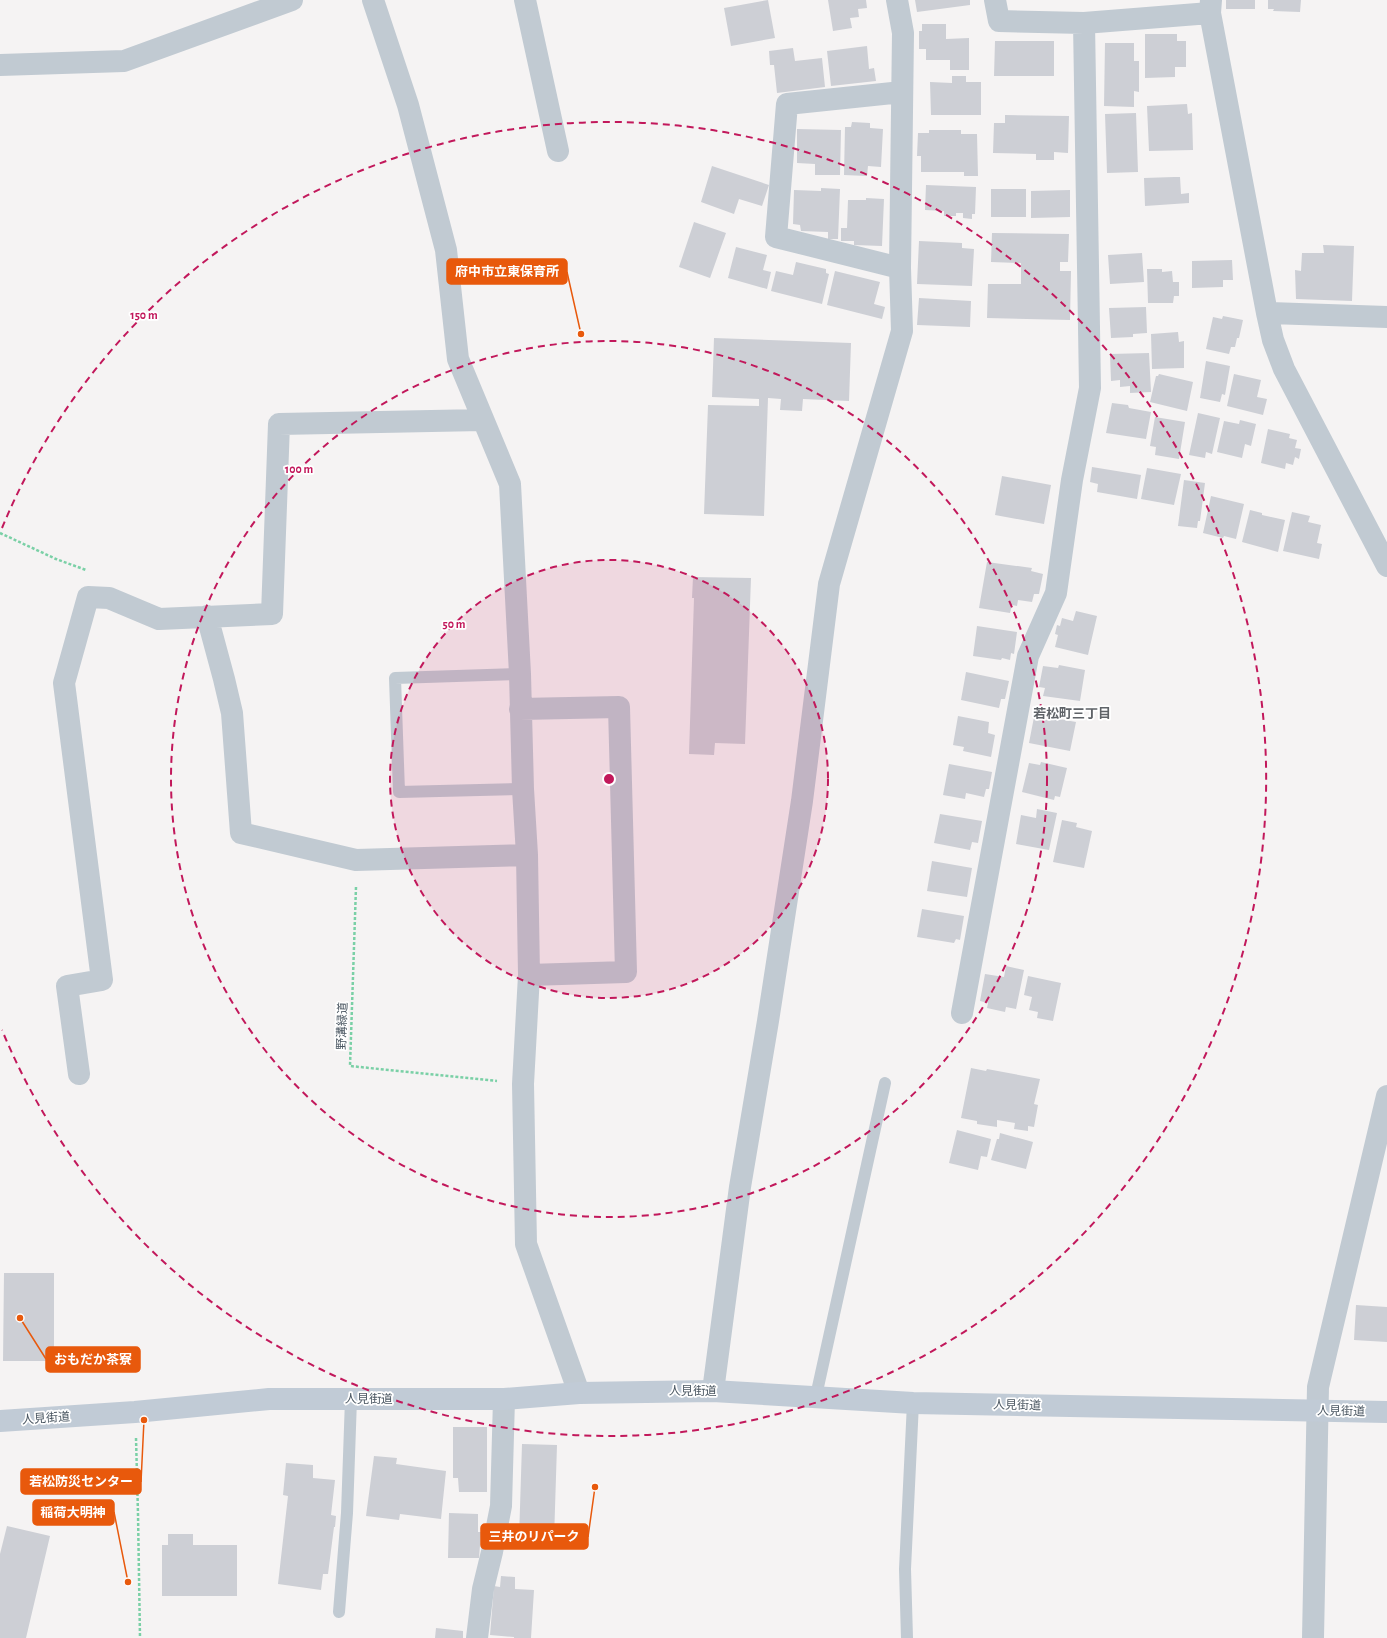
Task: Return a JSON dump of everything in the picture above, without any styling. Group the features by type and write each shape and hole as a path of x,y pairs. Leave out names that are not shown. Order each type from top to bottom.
{"main road":[{"name":"人見街道","path":"0,1421 135,1412 269,1400 504,1399 579,1393 713,1391 913,1403 1387,1412"}],"street":[{"path":"0,65 124,61 292,0"},
{"path":"374,0 408,105 446,250 458,359 482,420 510,484 520,674 523,789 527,855 529,975 523,1084 526,1244 579,1393"},
{"path":"525,0 558,150"},
{"path":"713,1391 740,1187 802,801 829,584 902,331 900,268 903,33 897,0"},
{"path":"995,0 999,21 1084,23 1211,7 1266,313 1273,340 1284,369 1387,566"},
{"path":"962,1013 1028,656 1056,593 1072,480 1090,388 1084,23"},
{"path":"900,268 776,237 787,104 902,92"},
{"path":"1266,313 1387,318"},
{"path":"79,1074 67,986 102,980 64,683 88,597 109,598 159,619 272,614 279,424 482,420"},
{"path":"207,616 232,713 241,833 356,860 527,855"},
{"path":"520,709 619,707 626,972 529,975"},
{"path":"1313,1638 1318,1387 1387,1096"},
{"path":"477,1638 483,1589 501,1506 504,1399"}],"lane":[{"path":"520,674 395,678 399,792 523,789"},
{"path":"816,1396 885,1082"},
{"path":"339,1612 347,1513 351,1399"},
{"path":"907,1638 905,1569 913,1403"}],"path":[{"name":"野溝緑道","path":"356,860 350,1066 523,1084"},
{"path":"135,1412 140,1638"}],"building":[{"path":"768,0 775,38 731,46 724,8"},
{"path":"828,0 866,0 867,8 858,9 859,17 850,18 852,28 833,31"},
{"path":"915,0 970,0 970,5 917,12"},
{"path":"1226,0 1255,0 1255,9 1226,9"},
{"path":"1268,0 1301,0 1300,12 1273,11 1274,9 1268,9"},
{"path":"922,24 946,24 946,39 969,38 969,70 950,70 950,60 926,60 926,49 919,49 919,31 922,31"},
{"path":"1145,34 1177,34 1177,41 1186,41 1186,67 1175,67 1175,77 1145,78"},
{"path":"995,41 1054,41 1054,76 994,76"},
{"path":"1105,43 1134,43 1134,61 1139,61 1139,92 1134,91 1134,107 1104,106"},
{"path":"867,46 869,69 874,68 876,81 831,86 827,51"},
{"path":"793,48 795,61 822,58 825,87 777,93 774,65 770,65 769,51"},
{"path":"952,76 966,76 966,82 981,82 981,115 931,115 930,82 952,83"},
{"path":"1187,104 1188,114 1192,113 1193,150 1149,151 1147,106"},
{"path":"1136,113 1138,172 1107,173 1105,114"},
{"path":"1005,115 1069,116 1068,153 1054,152 1054,160 1036,160 1036,154 993,153 994,123 1005,123"},
{"path":"852,122 870,123 870,128 883,129 881,167 868,166 867,176 844,175 845,127 851,127"},
{"path":"797,129 841,130 840,175 815,175 815,164 797,163"},
{"path":"929,130 961,130 961,134 977,134 978,176 964,176 964,172 921,172 921,156 917,156 918,133 929,133"},
{"path":"712,166 769,185 762,206 739,199 734,214 701,202"},
{"path":"1180,177 1181,194 1189,193 1189,203 1145,206 1144,178"},
{"path":"926,185 976,187 975,214 972,214 972,219 963,218 963,213 956,213 956,216 944,216 944,211 925,210"},
{"path":"821,188 840,189 838,239 828,239 828,232 801,231 800,225 793,224 794,190 821,191"},
{"path":"991,189 1026,189 1026,217 991,217"},
{"path":"1070,190 1070,217 1031,218 1031,191"},
{"path":"866,198 884,199 882,246 854,245 854,241 841,241 841,228 847,228 848,200 866,200"},
{"path":"694,222 726,233 710,278 679,267"},
{"path":"992,233 1069,234 1068,262 1060,262 1060,271 1071,271 1070,320 987,318 988,284 1021,284 1021,263 991,262"},
{"path":"919,241 962,243 962,248 974,249 972,286 917,284"},
{"path":"1323,245 1354,246 1352,301 1296,299 1295,270 1301,271 1302,253 1324,253"},
{"path":"736,247 767,255 763,270 771,272 767,289 728,278"},
{"path":"1142,253 1144,282 1110,284 1108,255"},
{"path":"1232,260 1233,280 1223,280 1223,287 1192,288 1192,261"},
{"path":"796,262 826,269 826,273 829,274 822,304 771,291 776,271 793,275"},
{"path":"1147,269 1162,269 1162,272 1172,271 1173,282 1179,282 1179,296 1174,296 1173,303 1148,303"},
{"path":"835,271 880,282 874,304 885,307 882,319 827,305"},
{"path":"919,298 971,301 970,327 917,325"},
{"path":"1146,307 1147,333 1133,334 1133,337 1111,338 1109,308"},
{"path":"1223,316 1243,320 1239,338 1237,338 1235,347 1231,347 1229,354 1206,349 1213,317 1222,319"},
{"path":"1178,332 1179,342 1184,341 1184,368 1152,369 1151,334"},
{"path":"714,338 851,343 849,401 803,399 802,411 780,410 781,399 768,398 764,516 704,514 708,405 759,406 759,399 712,397"},
{"path":"1149,353 1151,392 1130,393 1130,386 1120,387 1120,380 1111,381 1110,354"},
{"path":"1206,361 1230,366 1225,395 1222,394 1220,402 1200,398"},
{"path":"1159,374 1193,382 1187,411 1150,402 1156,376"},
{"path":"1234,374 1261,380 1257,397 1267,399 1263,415 1227,406"},
{"path":"1112,403 1128,405 1129,408 1151,412 1146,439 1106,433"},
{"path":"1198,413 1220,418 1212,454 1206,452 1205,458 1189,455"},
{"path":"1155,417 1185,422 1179,459 1155,455 1156,447 1150,446"},
{"path":"1240,420 1256,424 1251,446 1245,444 1242,458 1217,452 1224,421 1239,424"},
{"path":"1268,429 1290,434 1289,438 1297,440 1295,448 1301,449 1299,459 1295,457 1293,465 1286,463 1285,469 1261,463"},
{"path":"1092,467 1141,475 1137,499 1097,492 1098,484 1090,482"},
{"path":"1147,468 1181,474 1174,505 1141,499"},
{"path":"1002,476 1051,485 1044,524 995,515"},
{"path":"1184,480 1205,483 1200,521 1198,521 1197,528 1178,526"},
{"path":"1211,496 1244,504 1236,539 1224,536 1223,538 1203,533"},
{"path":"1250,510 1262,513 1262,515 1285,520 1278,552 1242,542"},
{"path":"1292,512 1310,516 1308,522 1321,525 1317,543 1322,544 1319,559 1283,551"},
{"path":"987,562 1032,568 1031,571 1043,574 1039,594 1034,594 1032,602 1018,600 1017,606 1012,605 1010,613 979,608"},
{"path":"693,577 751,578 745,744 715,743 714,755 689,754 694,598 692,598"},
{"path":"1076,611 1097,616 1088,655 1055,647 1058,635 1055,634 1057,625 1060,626 1062,618 1073,621"},
{"path":"977,626 1017,632 1014,654 1011,653 1010,660 973,656"},
{"path":"1059,665 1085,670 1080,701 1043,696 1045,688 1039,687 1043,666 1058,668"},
{"path":"966,672 1009,681 1005,699 1001,699 999,708 961,700"},
{"path":"958,716 989,722 988,733 995,735 991,757 963,751 964,747 953,745"},
{"path":"1034,717 1047,720 1048,717 1076,722 1070,751 1029,743"},
{"path":"1041,762 1067,768 1060,797 1055,796 1054,800 1022,792 1029,763 1040,765"},
{"path":"949,764 992,772 989,789 986,789 984,797 966,793 965,799 943,795"},
{"path":"1037,809 1057,813 1049,850 1016,844 1021,815 1036,818"},
{"path":"940,814 982,821 978,843 972,842 970,850 934,843"},
{"path":"1062,820 1077,823 1076,827 1092,831 1084,868 1053,862"},
{"path":"932,861 972,868 967,897 927,891"},
{"path":"922,909 964,916 960,940 956,939 954,943 917,937"},
{"path":"1006,966 1024,970 1016,1009 1006,1007 1005,1012 987,1008 988,1003 980,1001 985,974 1004,977"},
{"path":"1028,976 1061,983 1053,1021 1037,1018 1038,1012 1029,1010 1032,997 1024,995"},
{"path":"971,1068 986,1071 987,1069 1040,1079 1034,1104 1038,1105 1034,1127 1028,1126 1028,1131 1014,1129 1015,1123 997,1120 997,1127 977,1124 977,1121 961,1118"},
{"path":"957,1130 991,1139 987,1157 981,1156 978,1170 949,1163"},
{"path":"1000,1133 1033,1142 1026,1169 991,1160"},
{"path":"4,1273 54,1273 54,1361 3,1361"},
{"path":"1356,1305 1387,1307 1387,1342 1354,1340"},
{"path":"453,1427 487,1427 487,1492 459,1492 458,1478 453,1478"},
{"path":"522,1444 557,1445 554,1540 519,1539"},
{"path":"374,1456 397,1458 396,1464 446,1471 441,1519 400,1514 399,1520 366,1516"},
{"path":"286,1463 313,1465 313,1478 335,1480 331,1515 336,1516 335,1527 328,1574 323,1574 321,1590 278,1584 288,1496 283,1495"},
{"path":"449,1513 478,1514 478,1532 481,1532 479,1558 448,1558"},
{"path":"7,1526 50,1536 26,1638 0,1638 0,1554"},
{"path":"168,1534 193,1534 193,1545 237,1545 237,1596 162,1596 162,1545 168,1545"},
{"path":"501,1576 515,1577 515,1589 534,1590 531,1638 514,1638 490,1635 494,1586 500,1587"},
{"path":"436,1628 463,1631 463,1638 435,1638"}],"place":[{"name":"府中市立東保育所","path":"581,334"},
{"name":"おもだか茶寮","path":"20,1318"},
{"name":"若松防災センター","path":"144,1420"},
{"name":"三井のリパーク","path":"595,1487"},
{"name":"稲荷大明神","path":"128,1582"}],"district":[{"name":"若松町三丁目","path":"1072,713"}]}
